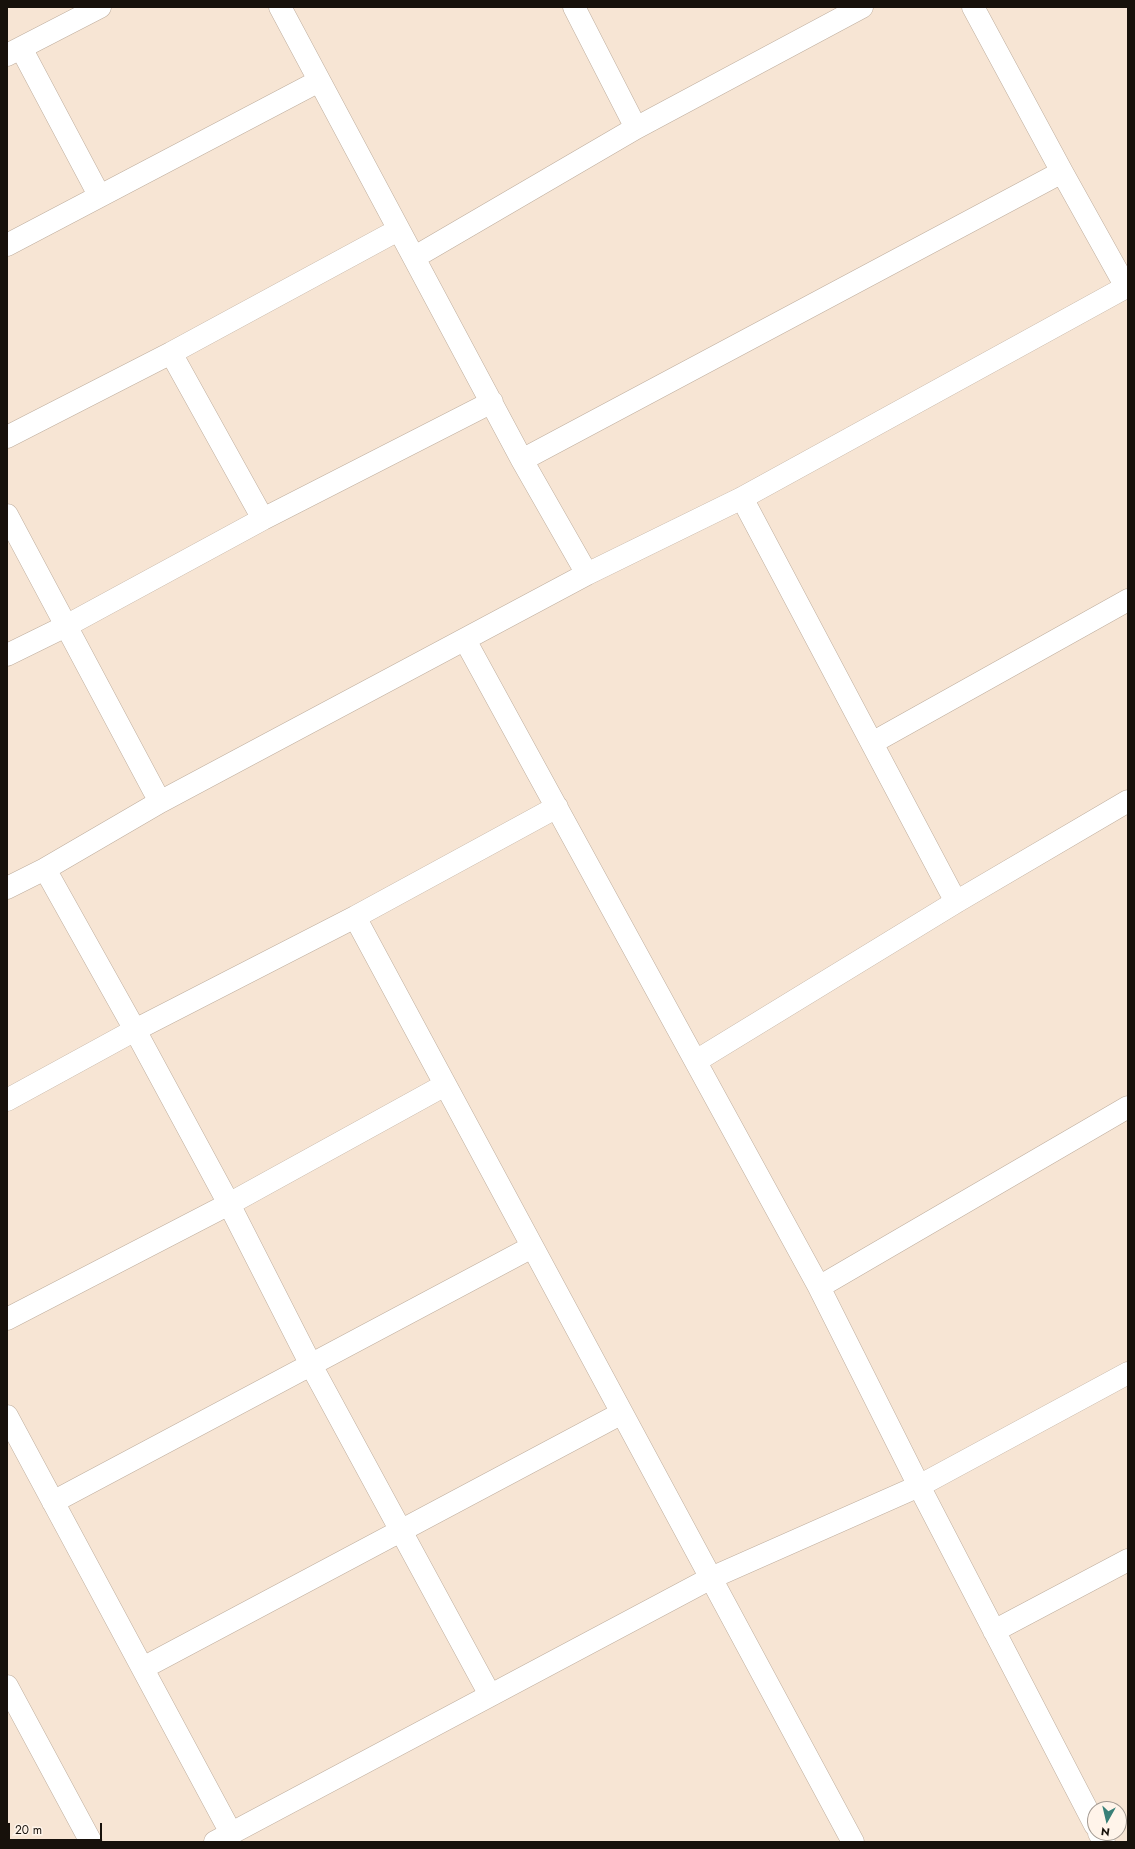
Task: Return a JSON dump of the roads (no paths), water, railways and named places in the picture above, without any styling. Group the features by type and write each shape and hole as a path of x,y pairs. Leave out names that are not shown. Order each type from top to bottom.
{"street":[{"path":"99,195 14,51 100,7"},
{"path":"280,7 398,230 415,257 522,460 587,574"},
{"path":"574,7 636,128"},
{"path":"415,257 636,128 862,7"},
{"path":"7,888 44,869 160,802 587,574 742,498 1127,286 1062,172 974,7"},
{"path":"7,245 99,195 319,81"},
{"path":"522,460 1062,172"},
{"path":"7,437 171,353 398,230"},
{"path":"171,353 263,519"},
{"path":"7,655 66,626 263,519 492,402"},
{"path":"742,498 956,902"},
{"path":"7,515 160,802"},
{"path":"872,743 1128,600"},
{"path":"465,640 558,807 819,1287 919,1486 1087,1810"},
{"path":"696,1062 956,902 1128,801"},
{"path":"7,1100 135,1030 355,917 558,807"},
{"path":"44,869 135,1030 229,1204 311,1365 490,1695"},
{"path":"355,917 853,1842"},
{"path":"7,1319 229,1204 445,1085"},
{"path":"819,1287 1128,1107"},
{"path":"53,1502 532,1247"},
{"path":"7,1416 143,1668 223,1838 711,1578 919,1486 1128,1373"},
{"path":"143,1668 622,1413"},
{"path":"994,1632 1128,1560"},
{"path":"7,1686 91,1842"}]}
